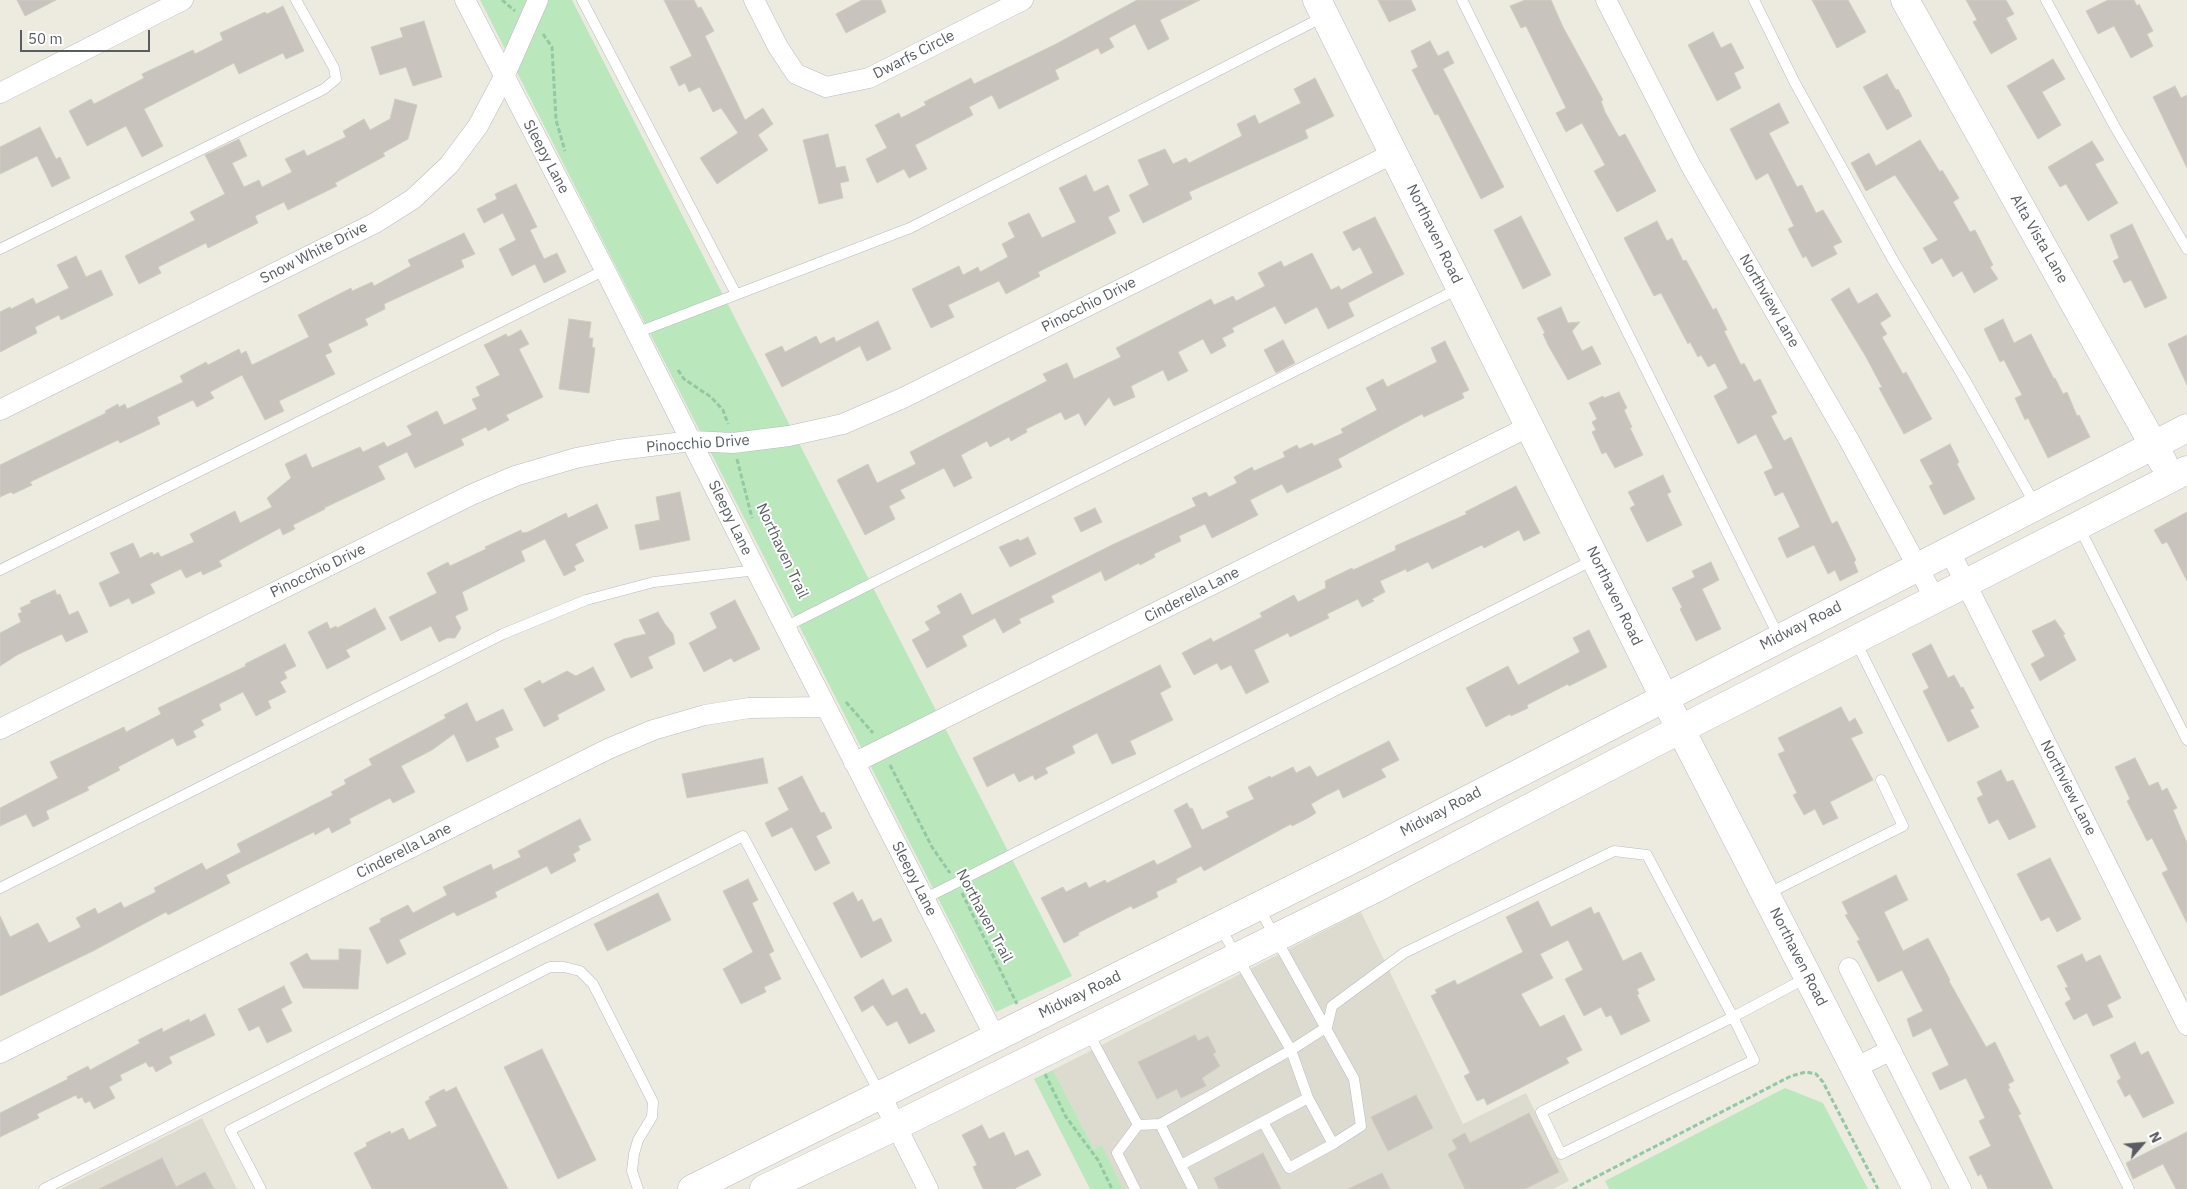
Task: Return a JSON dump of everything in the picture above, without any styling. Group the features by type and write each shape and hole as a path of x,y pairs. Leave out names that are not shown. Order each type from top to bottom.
{"main road":[{"name":"Alta Vista Lane","path":"1906,0 2155,445 2179,474"},
{"name":"Northaven Road","path":"1322,8 1680,729 1917,1189"},
{"name":"Midway Road","path":"692,1189 1220,926 2187,428"},
{"path":"772,1187 1374,889 1680,729 2179,474"}],"street":[{"path":"0,93 183,0"},
{"name":"Sleepy Lane","path":"464,0 605,270 825,707 995,1037"},
{"name":"Snow White Drive","path":"0,410 375,223 413,199 449,165 478,126 504,78 538,0"},
{"name":"Dwarfs Circle","path":"754,0 778,47 796,74 826,87 869,78 1023,0"},
{"name":"Northview Lane","path":"1606,0 1691,166 1844,432 1935,600"},
{"name":"Pinocchio Drive","path":"0,729 462,499 497,484 576,458 618,450 692,441 733,443 789,436 842,424 903,398 1394,153"},
{"name":"Cinderella Lane","path":"854,763 1530,426"},
{"name":"Northview Lane","path":"1949,550 2187,1025"},
{"name":"Cinderella Lane","path":"0,1053 608,749 653,730 705,715 749,708 825,707"},
{"path":"1849,968 1961,1189"},
{"path":"1855,1068 1890,1050"},
{"path":"880,1094 928,1189"}],"lane":[{"path":"0,249 324,89 336,80 334,68 296,0"},
{"path":"582,0 736,294"},
{"path":"1462,0 1779,637"},
{"path":"1754,0 1795,83 1893,260 1965,380 2036,506"},
{"path":"2046,0 2115,127 2187,249"},
{"path":"636,333 910,228 1322,8"},
{"path":"0,570 605,270"},
{"path":"785,627 1461,288"},
{"path":"2079,526 2187,740"},
{"path":"924,899 1595,558"},
{"path":"0,888 504,634 586,600 646,585 756,570"},
{"path":"1856,640 2129,1189"},
{"path":"1766,895 1903,826 1881,780"},
{"path":"44,1189 744,836 880,1094"},
{"path":"1135,1189 1116,1153 1138,1125 1160,1124 1291,1050 1327,1027 1332,1006 1404,953 1614,851 1647,856 1733,1017 1754,1060 1560,1154 1540,1112 1733,1017 1808,977"},
{"path":"1258,906 1327,1027 1354,1079 1361,1126 1289,1168 1263,1122"},
{"path":"1220,926 1236,957 1291,1050 1308,1098 1333,1144"},
{"path":"261,1189 230,1130 550,968 564,967 580,971 593,984 653,1102 652,1118 638,1140 634,1154 632,1171 638,1189"},
{"path":"1088,1031 1138,1125"},
{"path":"1181,1166 1308,1098"},
{"path":"1160,1124 1193,1189"}],"path":[{"path":"502,0 543,34 552,47 554,60 552,82 556,120 566,152"},
{"name":"Northaven Trail","path":"673,364 684,379 711,397 722,410 733,443 752,519"},
{"name":"Northaven Trail","path":"845,700 865,723 882,750 932,847 973,912 1018,1006"},
{"path":"1042,1068 1066,1117 1098,1160 1112,1189"},
{"path":"1573,1189 1791,1076 1806,1072 1816,1074 1823,1082 1878,1189"}],"shaded area":[{"path":"1361,912 1463,1124 1526,1093 1569,1181 1553,1189 1123,1189 1102,1146 1094,1149 1053,1070"},
{"path":"202,1118 237,1189 61,1189"}],"green space":[{"path":"480,0 572,0 1072,976 996,1012"},
{"path":"1053,1070 1094,1149 1102,1145 1123,1189 1090,1189 1034,1079"},
{"path":"1785,1088 1823,1103 1868,1189 1609,1189 1605,1181"}],"building":[{"path":"17,0 56,0 25,16"},
{"path":"664,0 694,0 698,8 701,7 714,31 705,36 745,120 763,108 773,124 758,135 768,150 717,184 700,158 738,133 721,108 713,112 700,87 689,92 685,83 679,86 670,67 692,56"},
{"path":"862,0 881,0 886,12 846,33 836,14"},
{"path":"1137,0 1200,0 1160,20 1169,39 1148,50 1135,24 1109,38 1114,47 1101,54 1098,48 1055,70 1059,79 999,109 992,95 969,107 973,115 915,145 927,169 909,178 904,169 877,183 866,159 887,148 875,125 899,113 901,118 926,105 924,102 971,78 974,84 1056,44"},
{"path":"1378,0 1411,0 1416,10 1389,22"},
{"path":"1525,0 1551,0 1563,27 1603,100 1601,101 1605,112 1619,137 1625,134 1656,191 1617,212 1594,171 1605,165 1582,123 1566,132 1556,113 1566,108 1526,26 1521,28 1510,6"},
{"path":"1812,0 1848,0 1866,32 1837,48"},
{"path":"1966,0 2006,0 2014,14 2006,18 2017,39 1991,54 1973,22 1977,20"},
{"path":"2108,0 2134,0 2137,6 2139,4 2153,31 2147,34 2153,46 2131,58 2114,26 2098,34 2086,11"},
{"path":"283,6 304,51 286,59 283,53 239,74 234,63 144,109 163,146 142,157 126,126 87,146 69,111 91,99 94,104 144,78 142,74 193,50 195,54 223,40 220,33 265,12 267,14"},
{"path":"424,21 442,77 413,86 406,67 380,75 371,47 403,37 400,28"},
{"path":"1713,32 1721,48 1731,43 1744,68 1734,73 1741,88 1717,101 1688,45"},
{"path":"1430,41 1438,56 1448,51 1454,63 1443,69 1504,187 1481,199 1438,114 1435,115 1412,70 1418,67 1411,51"},
{"path":"2053,59 2065,79 2042,92 2061,125 2038,139 2007,86"},
{"path":"1887,74 1896,90 1898,89 1912,116 1887,130 1863,87"},
{"path":"1315,78 1334,116 1305,130 1308,138 1189,192 1192,199 1143,223 1129,195 1149,185 1138,160 1165,149 1173,164 1186,158 1189,163 1242,136 1237,124 1255,115 1259,124 1301,103 1294,89"},
{"path":"2175,86 2181,98 2187,95 2187,168 2153,97"},
{"path":"395,99 417,105 408,139 383,153 385,156 335,183 337,186 288,210 284,202 255,216 258,223 208,248 206,243 158,267 161,273 139,284 125,256 195,220 190,212 225,194 205,155 239,139 247,156 232,163 244,187 259,180 262,187 292,172 285,159 304,150 307,156 346,137 343,131 364,119 370,130 390,119"},
{"path":"1779,103 1789,123 1769,133 1797,187 1802,185 1816,213 1823,210 1842,242 1833,246 1837,254 1812,267 1806,256 1803,258 1788,229 1794,226 1768,173 1756,180 1730,129"},
{"path":"40,127 56,159 60,157 70,178 52,187 37,156 0,174 0,147"},
{"path":"828,134 836,168 845,166 849,181 840,183 843,198 819,204 803,140"},
{"path":"1920,140 1940,172 1942,170 1959,198 1953,202 1970,232 1975,230 1993,265 1990,267 1998,279 1974,293 1962,271 1953,277 1942,258 1932,264 1923,248 1938,240 1895,175 1866,191 1851,163 1869,153 1876,166"},
{"path":"2092,141 2104,160 2095,164 2118,203 2088,221 2066,184 2060,187 2048,167"},
{"path":"1086,175 1094,192 1108,185 1120,211 1108,217 1116,233 1038,272 1040,276 1006,294 999,281 948,305 954,317 931,328 912,289 959,266 963,275 978,267 980,272 1008,257 1002,244 1015,237 1008,223 1029,213 1042,238 1076,222 1059,188"},
{"path":"516,184 537,227 530,230 544,259 557,253 566,272 544,283 535,264 512,276 499,249 516,240 503,213 484,223 477,209 497,199 495,194"},
{"path":"1521,216 1551,275 1523,289 1494,230"},
{"path":"1375,217 1404,274 1348,303 1354,316 1328,329 1317,307 1285,324 1275,306 1232,328 1234,332 1222,338 1226,346 1211,354 1203,339 1178,352 1188,371 1168,381 1163,370 1131,386 1135,397 1114,406 1109,397 1085,426 1079,413 1065,420 1061,412 1026,429 1027,432 1011,441 1009,437 990,447 987,441 961,455 972,478 954,487 944,468 900,490 905,498 889,506 895,519 865,535 837,480 868,464 877,483 916,464 910,452 1047,381 1043,374 1067,363 1074,379 1121,357 1116,348 1211,299 1214,305 1233,296 1236,301 1265,286 1258,273 1281,261 1284,267 1312,253 1331,290 1339,286 1341,290 1373,273 1360,247 1353,251 1343,232"},
{"path":"1657,221 1667,241 1672,238 1683,261 1686,260 1713,310 1716,308 1727,330 1724,331 1741,365 1744,363 1754,382 1760,379 1777,413 1771,416 1784,441 1791,437 1832,524 1837,521 1856,560 1854,562 1858,572 1840,581 1835,570 1828,574 1814,545 1787,558 1778,538 1800,527 1783,492 1775,496 1764,472 1773,468 1756,434 1738,444 1714,396 1728,388 1715,363 1708,367 1701,355 1698,357 1690,342 1688,344 1661,293 1654,296 1624,238"},
{"path":"2132,224 2167,298 2145,308 2131,280 2124,283 2113,261 2119,258 2110,235"},
{"path":"464,233 475,254 461,260 464,267 384,304 385,309 365,319 368,325 328,344 332,352 325,355 335,374 279,401 284,411 265,420 242,375 210,392 214,398 197,407 193,400 157,417 160,424 120,443 118,440 30,482 32,485 13,494 11,492 0,497 0,465 106,413 105,411 118,404 119,407 125,404 127,409 183,382 180,376 206,362 208,365 239,349 241,354 246,351 252,365 309,337 298,315 351,288 352,291 372,282 374,286 411,266 408,260"},
{"path":"76,256 86,277 101,270 113,295 61,320 59,315 35,327 37,333 0,352 0,312 10,307 11,309 33,298 36,304 69,288 57,265"},
{"path":"1849,288 1858,304 1877,293 1891,316 1880,323 1887,334 1882,337 1903,374 1906,372 1932,419 1904,434 1879,388 1882,387 1866,357 1831,299"},
{"path":"1561,307 1568,323 1580,322 1572,331 1582,351 1592,346 1601,364 1568,380 1548,345 1543,334 1545,333 1537,318"},
{"path":"569,319 591,322 589,338 593,338 592,347 595,348 589,393 559,389"},
{"path":"2003,319 2014,343 2031,334 2063,394 2067,392 2077,416 2079,415 2090,437 2048,458 2028,418 2025,420 2015,398 2022,395 2004,360 2000,362 1984,329"},
{"path":"878,321 891,349 867,361 860,346 782,387 765,354 782,346 785,352 816,336 820,344 834,337 836,342"},
{"path":"521,330 529,344 519,349 543,397 506,415 509,420 488,431 486,427 461,439 464,445 415,468 407,452 378,466 385,479 293,525 295,529 283,535 280,528 219,561 222,566 203,575 201,571 186,578 181,569 150,584 155,593 132,604 129,598 110,607 99,583 120,573 110,553 133,543 140,558 152,552 154,555 158,552 161,557 194,542 190,534 235,511 240,523 272,507 267,498 291,478 285,464 306,454 312,468 360,447 363,452 384,442 387,447 412,435 407,426 437,411 444,425 477,409 472,399 480,396 476,387 500,375 484,345 506,334 508,337"},
{"path":"2187,335 2187,385 2168,344"},
{"path":"1283,340 1295,363 1276,373 1264,350"},
{"path":"1445,341 1469,390 1462,393 1464,398 1424,417 1422,414 1338,459 1342,467 1287,493 1282,484 1250,500 1258,515 1212,538 1205,524 1179,536 1181,541 1154,554 1155,557 1140,565 1139,563 1105,581 1101,571 1051,596 1054,602 1019,619 1021,623 1003,633 995,618 962,636 967,646 927,668 912,640 930,630 925,622 941,613 937,606 961,593 972,615 1114,544 1196,506 1192,498 1206,492 1209,497 1237,483 1234,477 1252,467 1254,471 1285,457 1283,452 1297,445 1299,449 1312,443 1314,446 1343,433 1341,429 1377,410 1366,388 1383,379 1387,387 1437,362 1431,348"},
{"path":"1619,392 1627,408 1624,410 1632,427 1630,428 1643,455 1615,468 1606,452 1602,454 1592,432 1596,430 1592,422 1597,419 1589,403 1603,396 1604,398"},
{"path":"1950,444 1959,462 1957,464 1975,499 1944,515 1929,486 1933,484 1920,460"},
{"path":"1663,475 1671,492 1667,494 1682,525 1647,542 1630,508 1635,505 1628,492"},
{"path":"1516,486 1540,533 1524,541 1519,530 1484,548 1482,545 1432,569 1428,562 1407,572 1406,569 1380,581 1385,592 1372,599 1374,601 1362,607 1358,599 1327,614 1329,618 1290,637 1288,633 1254,650 1269,682 1246,694 1231,665 1221,670 1217,663 1194,675 1182,653 1211,638 1213,642 1262,617 1260,613 1294,595 1298,602 1326,588 1325,581 1396,550 1395,546 1467,514 1465,512"},
{"path":"680,492 690,540 640,550 635,525 660,520 656,497"},
{"path":"597,504 608,528 575,544 584,561 574,566 576,570 564,576 545,539 521,551 525,561 462,592 468,610 455,616 461,628 455,638 447,638 439,642 431,626 401,641 389,617 437,593 427,573 448,562 450,566 521,530 522,533 528,532 566,513 568,518"},
{"path":"1095,508 1102,522 1081,532 1074,518"},
{"path":"2187,512 2187,581 2167,542 2162,544 2154,530"},
{"path":"1028,537 1036,554 1010,567 999,547"},
{"path":"1711,562 1719,580 1702,589 1721,629 1696,641 1672,588 1695,577 1692,571"},
{"path":"55,590 57,595 60,594 69,615 78,611 88,632 66,642 62,634 17,655 0,666 0,633 21,622 18,614 22,612 20,608 31,603 30,601"},
{"path":"735,600 760,649 734,662 731,658 704,672 689,643 717,628 710,613"},
{"path":"375,608 386,629 346,650 350,657 327,669 308,632 327,622 330,629 336,626 337,628"},
{"path":"658,612 673,634 675,644 648,657 653,668 631,678 614,644 624,639 646,634 639,620"},
{"path":"2055,620 2065,634 2063,635 2076,660 2040,681 2031,664 2045,656 2032,631"},
{"path":"1589,630 1607,667 1569,686 1568,684 1527,705 1528,708 1511,716 1510,714 1486,727 1466,688 1508,666 1518,685 1580,652 1573,638"},
{"path":"285,644 296,666 284,672 287,678 280,682 286,692 268,701 271,708 256,716 243,692 219,704 221,710 201,720 204,725 193,731 196,737 177,746 173,738 118,767 120,770 87,787 89,790 46,811 49,819 33,827 26,814 0,826 0,808 58,778 50,762 124,727 126,732 161,714 158,708 246,666 245,664"},
{"path":"1931,644 1948,678 1954,675 1961,688 1963,687 1974,708 1970,710 1979,727 1948,742 1923,691 1929,688 1912,654"},
{"path":"1160,665 1171,687 1160,693 1173,720 1130,741 1136,754 1112,764 1097,733 1072,746 1075,753 1045,768 1048,773 1035,780 1033,775 1019,782 1014,773 987,787 973,758"},
{"path":"593,667 605,690 557,715 559,719 544,727 524,689 540,680 542,684 567,671 576,676"},
{"path":"467,703 476,722 503,709 513,730 495,738 499,747 467,762 454,734 432,750 401,766 415,792 393,803 390,798 349,819 351,823 332,833 329,827 315,835 314,832 226,875 230,883 168,915 166,912 93,951 0,996 0,916 10,937 38,923 49,943 81,927 76,918 95,908 98,914 121,902 124,908 156,892 154,888 202,863 206,870 241,852 237,844 333,795 331,792 346,784 344,780 372,765 369,759 446,718 444,715"},
{"path":"1841,707 1849,722 1855,718 1863,733 1851,738 1873,780 1830,802 1838,818 1823,825 1815,809 1804,815 1793,795 1797,793 1778,754 1785,751 1778,738"},
{"path":"1389,741 1399,760 1381,769 1386,777 1343,798 1339,789 1325,796 1311,804 1316,813 1308,818 1292,826 1291,824 1204,871 1201,866 1176,879 1177,882 1156,892 1158,897 1133,909 1131,906 1078,933 1079,935 1064,943 1041,898 1063,887 1066,892 1086,882 1089,888 1105,880 1107,883 1154,860 1157,865 1192,847 1174,810 1187,803 1190,809 1192,808 1202,830 1229,817 1226,812 1254,799 1248,787 1270,776 1271,778 1293,767 1296,773 1310,766 1317,777"},
{"path":"763,758 768,783 687,798 682,774"},
{"path":"2135,758 2149,786 2158,782 2162,791 2167,788 2177,808 2173,810 2187,843 2187,923 2162,873 2168,870 2152,838 2147,841 2127,801 2130,799 2115,767"},
{"path":"2001,770 2007,782 2013,780 2036,827 2009,840 1998,819 1989,824 1977,798 1983,795 1977,782"},
{"path":"802,776 821,813 824,812 832,828 816,836 830,863 815,871 792,827 772,837 765,823 789,810 778,788"},
{"path":"580,819 591,840 578,846 580,850 573,854 576,861 551,874 547,866 495,892 497,897 457,916 454,912 399,940 406,954 387,964 369,928 381,922 380,919 408,905 413,913 447,895 443,887 491,864 493,870 521,857 518,851"},
{"path":"2050,858 2081,919 2057,932 2049,917 2041,921 2017,874"},
{"path":"1896,875 1908,900 1884,912 1903,951 1928,938 1949,981 1986,1047 1995,1042 2014,1081 2008,1084 2010,1088 2008,1089 2021,1114 2018,1115 2053,1189 1988,1189 1981,1174 1978,1176 1969,1157 1991,1146 1979,1121 1985,1118 1966,1078 1940,1090 1932,1073 1949,1065 1931,1028 1913,1037 1907,1019 1923,1011 1902,970 1878,982 1857,941 1860,940 1845,915 1848,914 1842,902"},
{"path":"748,879 758,900 752,903 774,951 769,954 781,979 764,987 766,992 741,1004 723,969 753,952 723,891"},
{"path":"853,892 858,902 862,899 873,922 881,918 892,941 861,958 833,903"},
{"path":"658,893 671,920 607,951 594,924"},
{"path":"1538,901 1551,927 1591,907 1594,914 1599,912 1623,961 1641,952 1655,980 1637,989 1639,994 1637,995 1650,1021 1621,1035 1611,1015 1606,1017 1601,1007 1584,1016 1565,979 1583,970 1568,940 1540,954 1553,978 1521,994 1540,1027 1564,1015 1582,1050 1566,1058 1569,1063 1487,1105 1484,1098 1477,1101 1464,1076 1470,1073 1431,996 1437,993 1435,990 1455,980 1457,985 1523,952 1506,917"},
{"path":"339,949 361,950 358,989 303,988 290,963 307,953 311,960 339,960"},
{"path":"2082,954 2086,962 2100,955 2121,998 2107,1005 2113,1017 2093,1026 2087,1013 2074,1020 2065,1003 2071,999 2065,988 2068,987 2057,966"},
{"path":"883,979 892,996 907,988 921,1015 925,1013 935,1031 909,1044 897,1021 887,1026 873,1005 862,1012 854,997"},
{"path":"284,986 292,1003 281,1009 292,1031 267,1043 259,1026 249,1031 238,1009"},
{"path":"205,1014 215,1035 169,1057 172,1063 156,1072 153,1066 149,1067 146,1062 120,1075 122,1080 109,1087 115,1098 94,1109 90,1101 85,1103 82,1097 78,1099 76,1095 37,1114 39,1118 0,1137 0,1113 68,1079 67,1077 88,1066 90,1070 140,1043 138,1040 162,1028 163,1032 189,1019 190,1022"},
{"path":"1195,1035 1198,1041 1208,1036 1216,1052 1213,1054 1220,1066 1202,1078 1206,1086 1181,1098 1177,1089 1157,1099 1138,1062"},
{"path":"2135,1042 2141,1055 2148,1051 2174,1103 2143,1118 2130,1094 2125,1097 2117,1081 2121,1078 2110,1055"},
{"path":"542,1049 596,1160 558,1179 504,1067"},
{"path":"456,1087 508,1189 372,1189 354,1153 367,1146 366,1143 390,1131 391,1134 403,1128 409,1140 437,1126 425,1102 430,1099 429,1097 444,1089 446,1092"},
{"path":"1416,1095 1433,1128 1388,1151 1371,1117"},
{"path":"1529,1113 1559,1172 1525,1189 1465,1189 1448,1154 1457,1149 1452,1140 1465,1133 1470,1143"},
{"path":"982,1125 989,1139 1004,1132 1015,1156 1028,1150 1041,1175 1014,1189 983,1189 973,1167 977,1165 962,1135"},
{"path":"2187,1132 2187,1189 2176,1189 2163,1164 2133,1179 2126,1163"},
{"path":"1263,1153 1281,1189 1219,1189 1214,1178"},
{"path":"162,1158 176,1187 205,1172 214,1189 99,1189"},
{"path":"1382,1173 1390,1189 1348,1189"}]}
